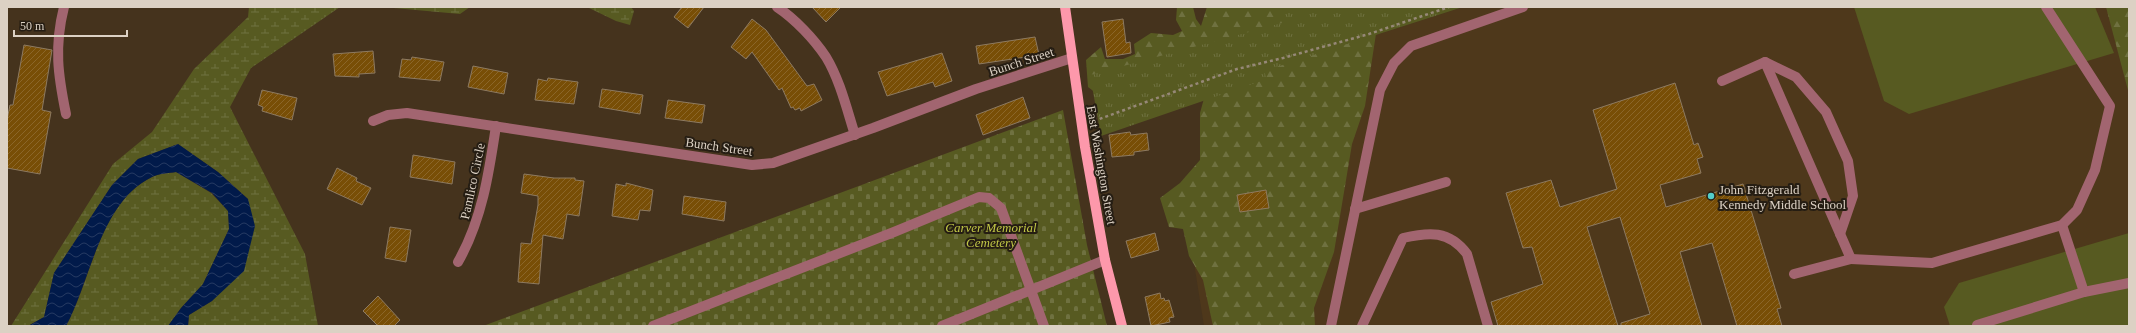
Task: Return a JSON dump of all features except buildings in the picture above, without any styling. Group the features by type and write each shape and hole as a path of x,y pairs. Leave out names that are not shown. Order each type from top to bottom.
{"main road":[{"name":"East Washington Street","path":"1065,7 1082,126 1106,260 1122,326"}],"street":[{"path":"64,7 59,28 57,51 58,75 66,114"},
{"path":"779,7 802,28 826,58 841,92 855,135"},
{"path":"1331,326 1380,90 1394,63 1411,46 1523,7"},
{"path":"1794,274 1851,259 1932,263 2062,225 2077,210 2095,170 2110,106 2046,7"},
{"name":"Bunch Street","path":"373,121 388,116 407,113 584,141 752,165 773,163 855,135 976,89 1072,58"},
{"path":"1765,62 1851,259"},
{"path":"1722,81 1765,62 1796,77 1826,112 1848,161 1852,196 1840,234"},
{"name":"Pamlico Circle","path":"458,262 470,241 480,214 496,126"},
{"path":"1356,209 1446,182"},
{"path":"653,326 979,197 989,198 1001,208 1044,326"},
{"path":"2062,225 2084,292"},
{"path":"1362,326 1403,238 1435,234 1446,236 1462,247 1467,254 1488,326"},
{"path":"942,326 1106,260"},
{"path":"1977,325 2084,292 2129,283"}],"path":[{"path":"1082,126 1236,69 1283,58 1369,34 1449,7"}],"shaded area":[{"name":"John Fitzgerald Kennedy Middle School","path":"1463,7 2119,7 2129,41 2129,326 1204,326 1194,263 1264,71"}],"green space":[{"path":"249,7 340,7 251,68 230,107 305,254 318,326 188,326 189,315 212,301 248,199 218,172 178,144 138,159 112,185 54,273 44,317 28,326 11,326 113,164 152,132 194,69 248,17"},
{"path":"383,7 470,7 460,14"},
{"path":"587,7 631,7 634,11 630,25 616,21"},
{"path":"1177,7 1193,7 1196,19 1201,26 1207,7 1439,7 1377,27 1365,106 1352,144 1334,252 1314,308 1315,326 1213,326 1203,280 1189,256 1183,229 1169,227 1160,198 1180,183 1200,160 1200,113 1216,55 1108,102 1088,87 1086,60 1101,47 1105,59 1123,59 1135,54 1134,44 1151,33 1173,35 1182,31 1176,20"},
{"path":"1280,7 1463,7 1264,71 1267,79 1101,136 1090,75 1282,23"},
{"path":"1854,7 2095,7 2114,53 1909,114 1884,101"},
{"path":"2106,7 2129,7 2129,94"},
{"name":"Carver Memorial Cemetery","path":"1063,110 1087,245 1107,326 483,326"},
{"path":"176,172 211,193 228,211 229,229 203,284 181,308 168,326 66,326 108,223 120,205 134,189 152,177 160,174"},
{"path":"2129,233 2129,326 1950,326 1944,307 1959,283"}],"water":[{"path":"178,144 218,172 248,199 255,226 244,271 212,301 189,315 188,326 168,326 181,308 203,284 229,229 228,211 212,193 176,172 157,175 134,189 120,204 99,244 75,307 66,326 28,326 44,317 54,273 112,185 138,159"}],"place":[{"name":"John Fitzgerald Kennedy Middle School","path":"1711,196"}]}
